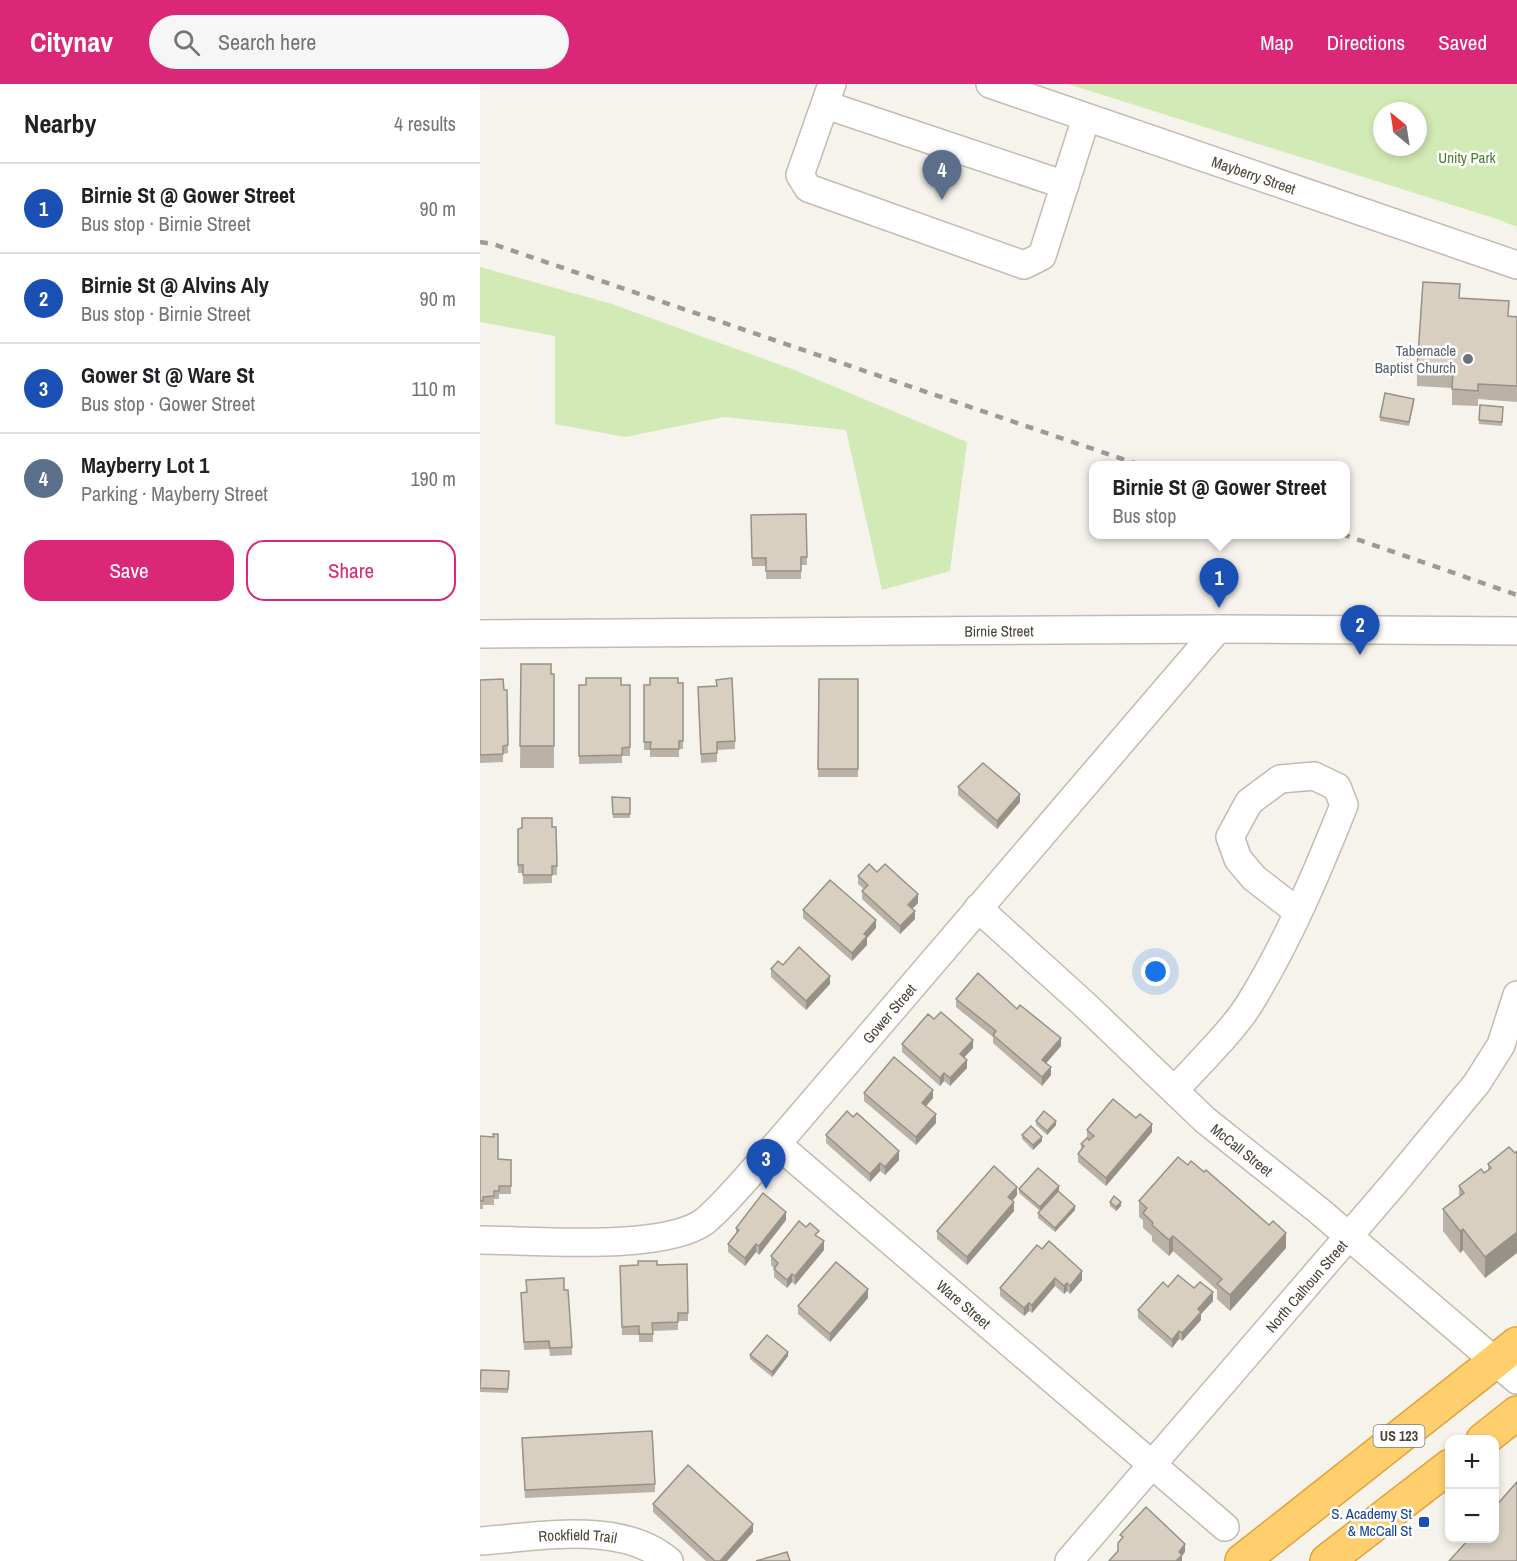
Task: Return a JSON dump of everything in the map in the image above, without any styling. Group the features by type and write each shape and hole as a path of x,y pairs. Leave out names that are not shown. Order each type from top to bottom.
{"highway":[{"name":"US 123","path":"1242,1561 1510,1361"},
{"path":"1489,1435 1517,1413"},
{"path":"1327,1561 1445,1469"}],"street":[{"name":"Mayberry Street","path":"990,84 1517,266"},
{"path":"1065,185 829,94 800,175 808,188 1024,265 1042,256 1065,185 1086,118"},
{"name":"Birnie Street","path":"480,633 1218,629 1517,631"},
{"name":"Gower Street","path":"480,1240 622,1241 654,1239 684,1232 705,1221 777,1144 1218,629"},
{"path":"1175,1090 1249,1005 1298,912 1314,881 1344,805 1337,787 1314,776 1280,779 1250,802 1230,837 1238,859 1254,878 1298,912"},
{"name":"McCall Street","path":"978,908 1205,1120 1348,1237 1510,1361"},
{"name":"North Calhoun Street","path":"1069,1561 1348,1237 1477,1083 1501,1045 1517,995"},
{"name":"Ware Street","path":"777,1144 1150,1466 1225,1527"},
{"name":"Rockfield Trail","path":"480,1541 603,1535 640,1542 669,1561"}],"green space":[{"name":"Unity Park","path":"1068,84 1517,84 1517,227 1497,219"},
{"path":"480,267 612,304 792,369 967,442 950,571 882,590 846,430 724,417 625,437 555,424 555,336 480,322"}],"building":[{"name":"Tabernacle Baptist Church","path":"1423,282 1460,284 1459,298 1509,301 1508,316 1517,317 1517,386 1478,384 1478,391 1452,389 1453,372 1417,370"},
{"path":"1385,393 1414,399 1409,422 1380,417"},
{"path":"1480,405 1503,407 1502,422 1479,420"},
{"path":"806,514 807,557 801,557 801,571 766,571 766,558 752,558 751,515"},
{"path":"521,664 551,664 551,674 554,674 554,746 520,746"},
{"path":"586,678 621,678 621,685 630,685 630,747 622,748 622,755 579,756 579,685 586,685"},
{"path":"650,678 678,678 678,683 683,683 683,741 679,741 679,749 650,749 651,742 644,742 644,685 650,685"},
{"path":"732,678 735,741 717,742 717,753 701,754 698,687 717,686 716,680"},
{"path":"503,679 504,690 507,690 508,745 503,746 503,754 480,755 480,680"},
{"path":"819,679 858,679 858,769 818,769"},
{"path":"983,763 1020,794 997,821 958,787"},
{"path":"612,797 630,798 630,814 613,814"},
{"path":"522,818 552,818 552,827 556,827 557,866 552,866 552,875 523,875 523,865 518,865 518,829 522,828"},
{"path":"869,864 877,872 885,864 918,894 908,905 915,911 900,926 862,891 868,885 858,876"},
{"path":"830,880 876,920 864,934 867,936 852,953 803,910"},
{"path":"799,947 830,976 806,1001 771,969 778,961 783,965"},
{"path":"978,973 1017,1009 1020,1005 1061,1038 1042,1060 1051,1067 1042,1077 993,1035 996,1031 956,999"},
{"path":"941,1012 973,1040 960,1054 967,1060 950,1078 944,1073 940,1078 902,1044 928,1014 934,1019"},
{"path":"894,1057 933,1090 922,1103 936,1114 916,1137 864,1093"},
{"path":"1113,1099 1136,1118 1140,1114 1152,1124 1106,1178 1078,1154 1084,1146 1081,1144 1087,1138 1089,1140 1094,1136 1087,1130"},
{"path":"847,1111 853,1117 857,1113 899,1151 885,1167 880,1163 870,1174 826,1135"},
{"path":"1044,1111 1056,1121 1047,1131 1036,1121"},
{"path":"1031,1126 1042,1137 1033,1145 1022,1135"},
{"path":"493,1134 498,1134 498,1159 511,1160 511,1186 499,1186 499,1191 494,1191 494,1196 483,1197 483,1201 480,1201 480,1136 494,1137"},
{"path":"1509,1147 1515,1153 1517,1151 1517,1232 1485,1257 1463,1229 1460,1231 1443,1209 1464,1193 1459,1186 1481,1169 1484,1173 1491,1168 1488,1164"},
{"path":"1178,1157 1188,1165 1191,1161 1204,1172 1206,1170 1269,1225 1273,1221 1286,1233 1230,1295 1217,1284 1222,1279 1173,1236 1169,1240 1152,1225 1153,1223 1143,1213 1147,1208 1139,1201"},
{"path":"994,1166 1017,1187 1008,1197 1014,1202 967,1257 937,1231"},
{"path":"1038,1168 1059,1186 1040,1207 1019,1189"},
{"path":"1058,1191 1075,1206 1055,1228 1038,1213"},
{"path":"763,1193 786,1212 759,1246 756,1244 745,1258 728,1244 739,1230 736,1228"},
{"path":"1114,1196 1121,1202 1116,1207 1110,1202"},
{"path":"799,1221 806,1227 810,1223 819,1231 815,1235 824,1241 795,1276 792,1274 787,1280 774,1269 778,1263 771,1256"},
{"path":"1049,1241 1082,1271 1070,1286 1067,1283 1064,1286 1055,1278 1032,1305 1029,1303 1024,1308 1000,1288 1037,1245 1042,1249"},
{"path":"638,1261 657,1261 657,1265 687,1264 688,1313 678,1313 678,1322 652,1323 653,1334 639,1334 639,1326 622,1327 620,1266 638,1265"},
{"path":"836,1262 868,1289 830,1334 798,1306"},
{"path":"1178,1275 1194,1288 1200,1282 1213,1292 1198,1309 1201,1312 1182,1333 1179,1331 1172,1340 1138,1310 1163,1282 1168,1287"},
{"path":"564,1278 564,1290 568,1290 572,1347 550,1348 549,1341 524,1342 521,1293 527,1292 526,1280"},
{"path":"767,1335 788,1352 772,1372 750,1355"},
{"path":"481,1370 509,1371 508,1389 480,1388"},
{"path":"652,1431 655,1484 525,1490 522,1438"},
{"path":"688,1465 753,1524 720,1561 715,1561 653,1504"},
{"path":"1517,1482 1517,1561 1449,1561 1465,1543 1499,1543 1499,1502"},
{"path":"1146,1507 1185,1544 1179,1552 1182,1555 1176,1561 1109,1561 1118,1551 1118,1543 1123,1537 1120,1535"},
{"path":"787,1552 790,1561 756,1561"}],"railway":[{"path":"480,242 493,244 1128,461"},
{"path":"1350,537 1517,595"}],"place":[{"name":"Mayberry Lot 1","path":"942,200"},
{"name":"Tabernacle Baptist Church","path":"1468,359"},
{"name":"Birnie St @ Gower Street","path":"1219,608"},
{"name":"Birnie St @ Alvins Aly","path":"1360,655"},
{"name":"Gower St @ Ware St","path":"766,1189"},
{"name":"S. Academy St & McCall St","path":"1424,1522"}]}
